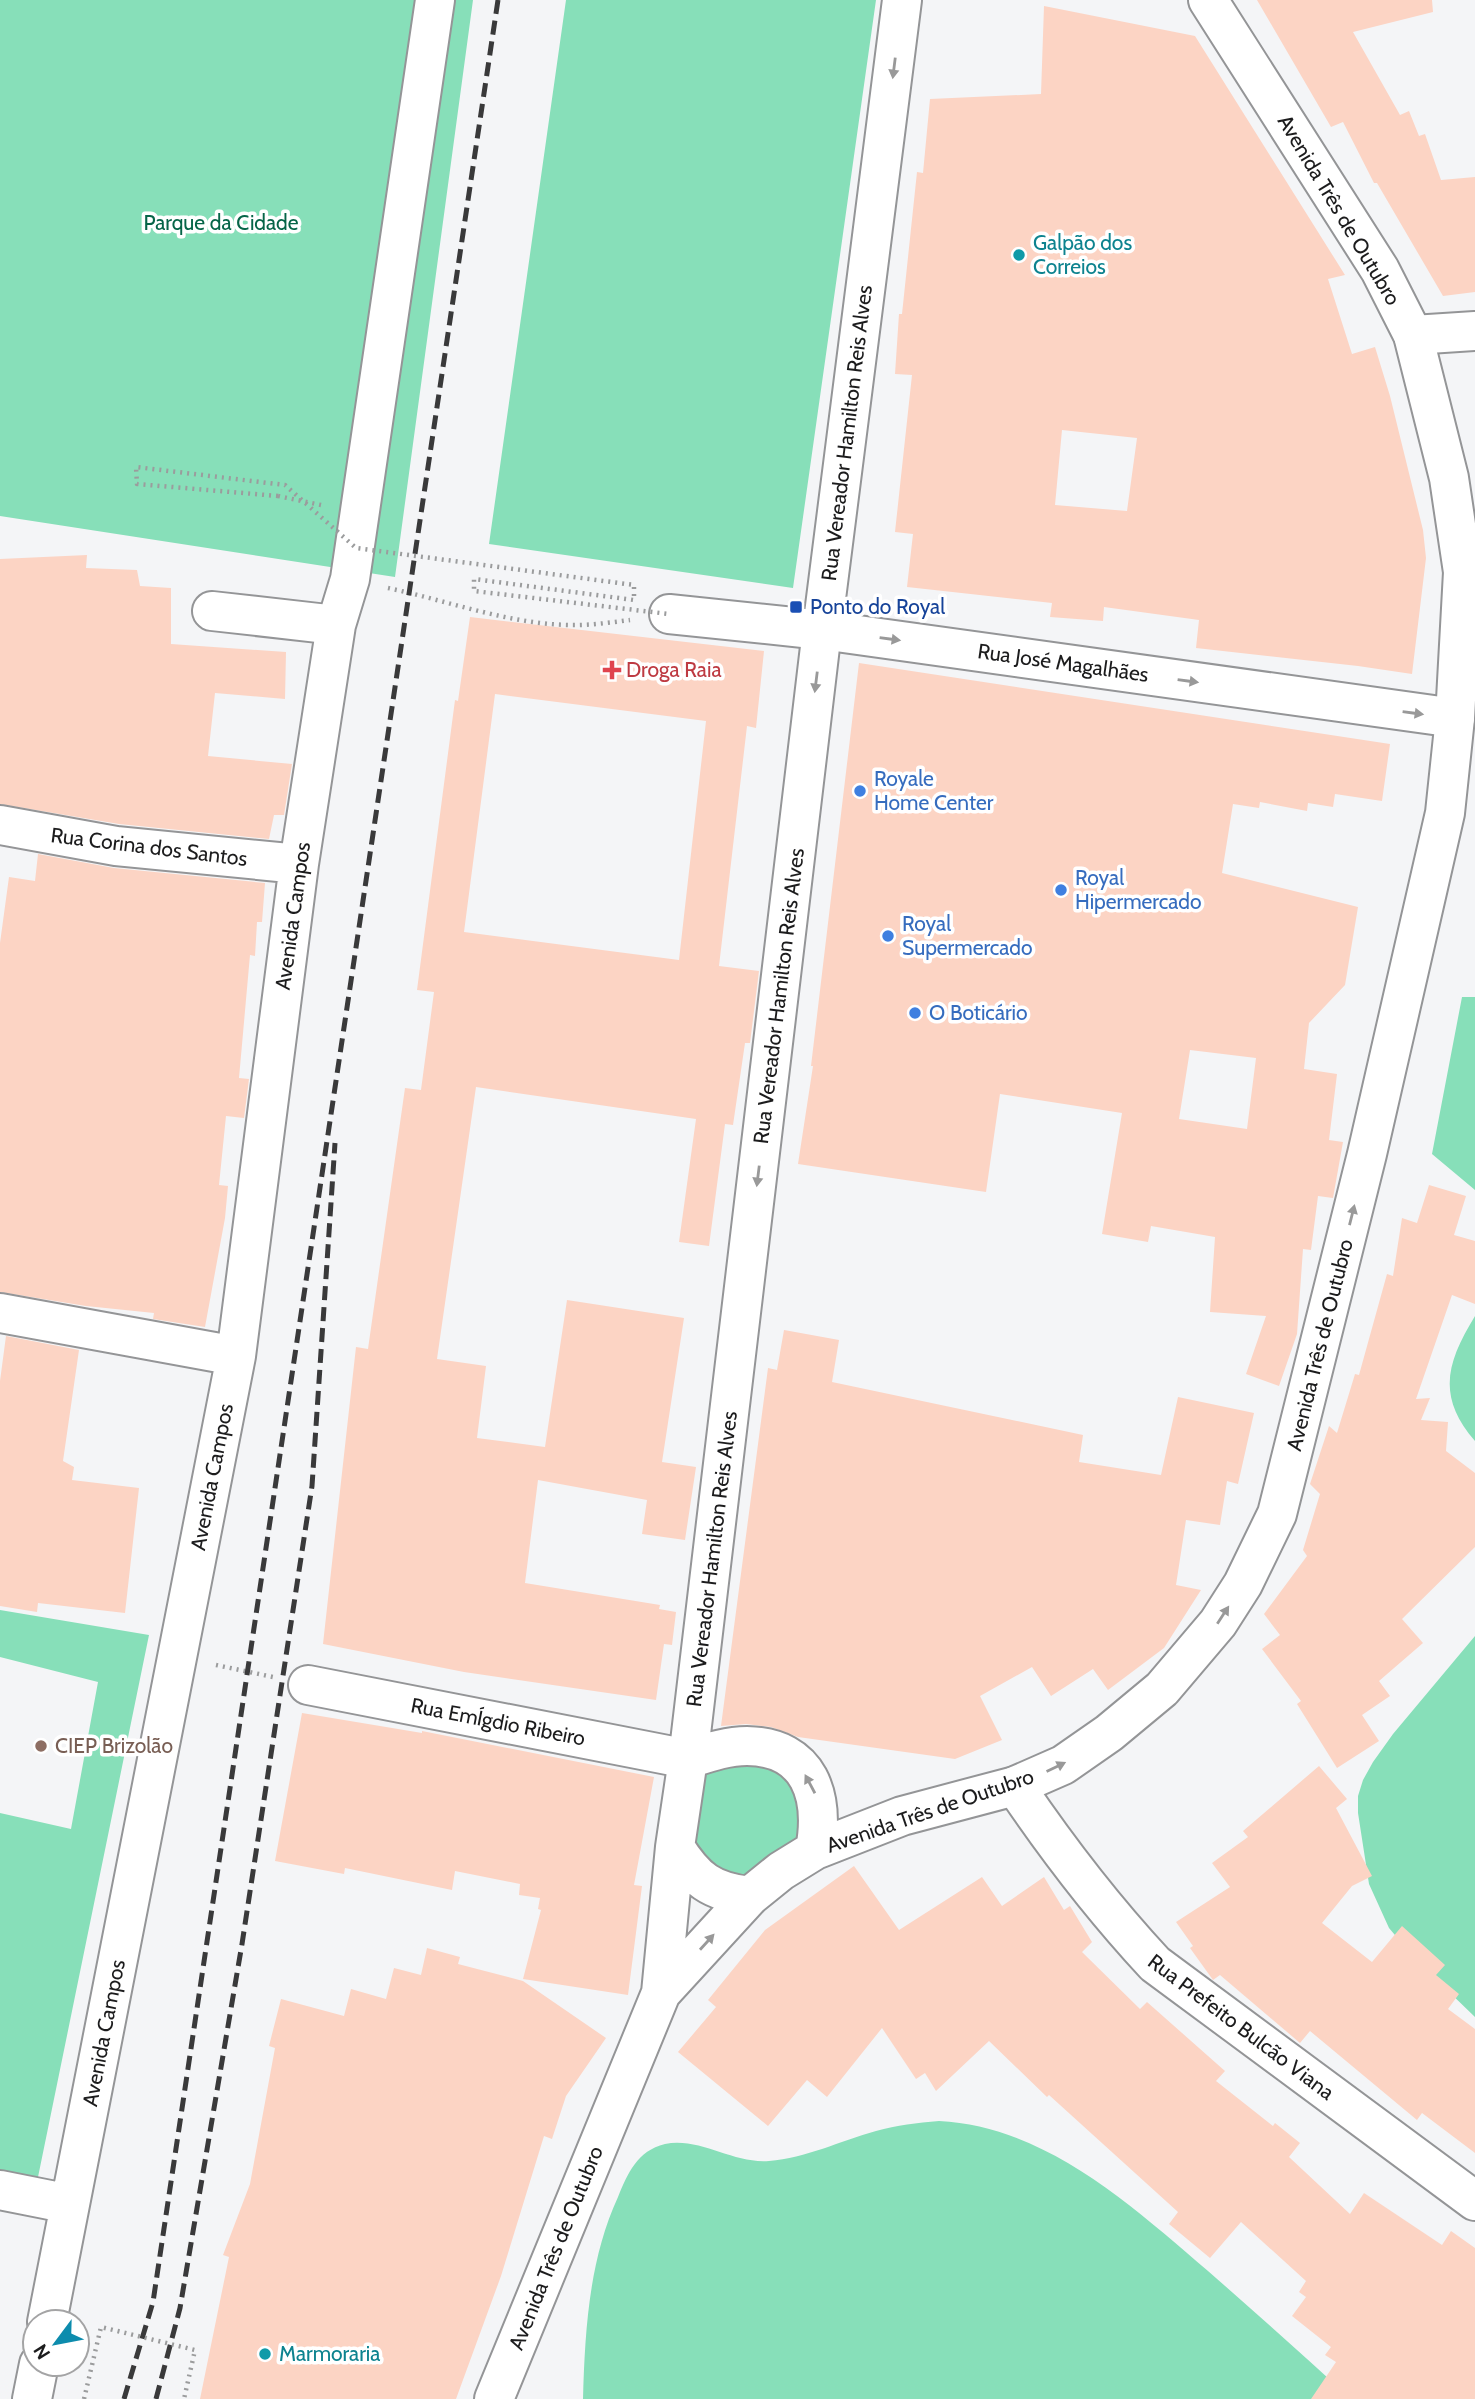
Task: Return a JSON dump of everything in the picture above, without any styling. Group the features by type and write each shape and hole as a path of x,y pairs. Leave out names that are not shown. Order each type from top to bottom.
{"main road":[{"name":"Avenida Campos","path":"50,2308 236,1356 299,864 336,625 350,579 435,0"},
{"name":"Rua Vereador Hamilton Reis Alves","path":"661,1993 675,1847 688,1759 822,630 902,0"},
{"name":"Avenida Três de Outubro","path":"494,2399 661,1993 750,1896 781,1871 815,1850 902,1816 1015,1786 1063,1765 1108,1733 1162,1689 1218,1623 1243,1584 1277,1514 1370,1141 1445,813 1455,719 1463,572 1449,478 1413,335 1380,270 1208,0"},
{"path":"1413,335 1475,331"},
{"path":"212,611 336,625"},
{"name":"Rua José Magalhães","path":"657,616 822,630 1455,719"},
{"name":"Rua Corina dos Santos","path":"0,825 116,846 299,864"},
{"path":"0,1312 236,1356"},
{"name":"Rua EmÍgdio Ribeiro","path":"307,1685 688,1759"},
{"path":"688,1759 727,1748 748,1746 773,1751 793,1760 808,1778 818,1804 820,1826 815,1850"},
{"name":"Rua Prefeito Bulcão Viana","path":"1015,1786 1059,1852 1110,1916 1155,1965 1475,2201"},
{"path":"675,1847 687,1867 699,1879 730,1894 750,1896"},
{"path":"0,2190 70,2204"},
{"path":"32,2399 36,2378"}],"path":[{"path":"278,496 137,484 136,467 285,485 356,548 634,585 634,600 474,579 474,591 657,616"},
{"path":"409,593 473,610 547,623 576,625 632,620"},
{"path":"178,1657 307,1685"},
{"path":"84,2399 101,2327 195,2350 184,2399"}],"green space":[{"name":"Parque da Cidade","path":"0,0 473,0 395,577 0,516"},
{"path":"566,0 876,0 793,588 489,544"},
{"path":"1462,997 1475,997 1475,1190 1432,1154"},
{"path":"1475,1316 1475,1441 1455,1409 1450,1394 1450,1379 1452,1364"},
{"path":"0,1610 149,1635 37,2182 0,2175 0,1813 71,1829 98,1682 0,1657"},
{"path":"1475,1636 1475,2017 1416,1960 1389,1928 1369,1884 1358,1813 1358,1796 1373,1762 1393,1734"},
{"path":"749,1757 800,1780 803,1837 749,1874 733,1879 692,1856 704,1775 713,1766"},
{"path":"939,2121 978,2126 1015,2137 1084,2173 1179,2246 1351,2399 583,2399 587,2321 601,2245 626,2180 635,2164 647,2152 665,2144 678,2143 704,2147 742,2159 769,2161 810,2153 884,2129"}],"building":[{"path":"1257,0 1432,0 1433,12 1353,32 1400,115 1409,111 1419,136 1425,134 1441,180 1475,177 1475,292 1443,296 1377,183 1374,183 1343,122 1331,127"},
{"path":"1044,6 1195,36 1345,275 1328,279 1352,354 1375,347 1423,530 1426,558 1412,674 1196,648 1199,620 1104,607 1103,621 1050,617 1052,603 907,587 913,534 895,532 912,375 895,374 899,314 902,314 917,172 923,173 930,99 1041,94","holes":["1062,430 1137,438 1127,511 1055,505"]},
{"path":"87,555 86,568 137,570 140,586 171,588 171,644 286,652 285,699 215,693 208,756 292,764 284,815 274,815 269,839 119,824 0,804 0,559"},
{"path":"470,617 764,651 756,728 747,726 719,966 759,971 750,1043 745,1043 733,1125 725,1124 709,1246 679,1242 696,1119 476,1087 437,1359 486,1366 477,1438 545,1447 567,1300 684,1318 662,1462 696,1467 685,1540 642,1534 647,1500 538,1480 525,1583 660,1605 659,1609 676,1612 672,1645 664,1644 656,1700 464,1672 323,1644 356,1347 368,1349 405,1088 421,1090 434,992 417,990 455,700 458,701","holes":["495,694 706,721 679,960 464,932"]},
{"name":"Royal Hipermercado","path":"859,663 1390,744 1382,801 1335,794 1333,807 1308,803 1307,811 1260,802 1259,808 1233,804 1222,873 1358,907 1345,985 1309,1023 1304,1069 1337,1074 1329,1140 1343,1142 1333,1198 1318,1196 1311,1250 1303,1249 1297,1334 1279,1386 1246,1374 1266,1316 1210,1312 1215,1237 1151,1226 1148,1242 1102,1234 1122,1113 1000,1094 986,1192 798,1164","holes":["1190,1050 1256,1058 1247,1129 1179,1119"]},
{"path":"38,854 114,868 265,883 262,922 257,922 255,956 250,955 239,1078 249,1079 244,1118 226,1116 219,1185 228,1186 225,1218 205,1327 153,1319 154,1313 86,1306 0,1292 0,943 9,877 35,881"},
{"path":"1429,1185 1466,1196 1454,1235 1475,1241 1475,1304 1452,1295 1416,1399 1430,1398 1421,1420 1448,1422 1446,1451 1475,1473 1475,1547 1402,1619 1423,1643 1379,1681 1390,1696 1362,1715 1379,1741 1337,1768 1297,1704 1301,1701 1262,1649 1280,1635 1264,1614 1307,1556 1303,1550 1320,1494 1310,1484 1329,1426 1337,1433 1355,1374 1359,1375 1387,1274 1393,1276 1402,1218 1417,1223"},
{"path":"784,1330 839,1340 832,1382 1083,1435 1079,1462 1161,1475 1178,1397 1254,1413 1238,1484 1227,1481 1220,1525 1186,1520 1176,1585 1201,1590 1164,1648 1108,1690 1093,1669 1051,1696 1032,1667 980,1696 1002,1740 955,1759 798,1737 771,1727 746,1724 721,1726 768,1368 777,1370"},
{"path":"6,1336 79,1350 63,1461 74,1467 72,1480 139,1488 125,1613 38,1603 37,1612 0,1606 0,1381"},
{"path":"302,1713 422,1731 654,1777 634,1885 642,1886 628,1995 523,1979 541,1910 538,1909 540,1898 519,1895 520,1884 455,1871 452,1890 345,1868 344,1874 275,1861"},
{"path":"1319,1766 1347,1799 1336,1808 1372,1876 1352,1886 1322,1923 1372,1962 1402,1926 1445,1965 1436,1975 1459,1994 1448,2009 1475,2029 1475,2153 1422,2113 1417,2120 1310,2031 1300,2043 1220,1975 1213,1980 1190,1948 1193,1946 1176,1922 1230,1887 1212,1863 1248,1837 1243,1831"},
{"path":"854,1866 899,1930 982,1877 1002,1906 1044,1877 1064,1910 1070,1906 1092,1942 1082,1952 1140,2009 1147,2002 1225,2071 1216,2081 1273,2126 1275,2123 1300,2143 1289,2157 1350,2214 1364,2193 1442,2245 1451,2231 1475,2248 1475,2399 1311,2399 1336,2362 1325,2355 1331,2347 1292,2316 1306,2297 1299,2292 1306,2281 1241,2222 1210,2258 1169,2224 1178,2212 1049,2095 1047,2097 989,2041 936,2091 925,2073 916,2079 882,2028 827,2097 807,2080 768,2126 678,2052 716,2007 708,2000 765,1930"},
{"path":"427,1948 460,1957 458,1964 523,1981 606,2038 566,2096 552,2139 544,2136 501,2276 456,2399 200,2399 229,2257 223,2255 250,2184 275,2048 269,2046 281,1999 344,2016 351,1989 386,1999 394,1968 421,1975"}],"railway":[{"path":"124,2399 153,2302 498,0"},
{"path":"156,2399 180,2308 242,1944 312,1486 335,1143"}],"place":[{"name":"Galpão dos Correios","path":"1019,255"},
{"name":"Ponto do Royal","path":"796,607"},
{"name":"Droga Raia","path":"612,670"},
{"name":"Royale Home Center","path":"860,791"},
{"name":"Royal Hipermercado","path":"1061,890"},
{"name":"Royal Supermercado","path":"888,936"},
{"name":"O Boticário","path":"915,1013"},
{"name":"CIEP Brizolão","path":"41,1746"},
{"name":"Marmoraria","path":"265,2354"}]}
